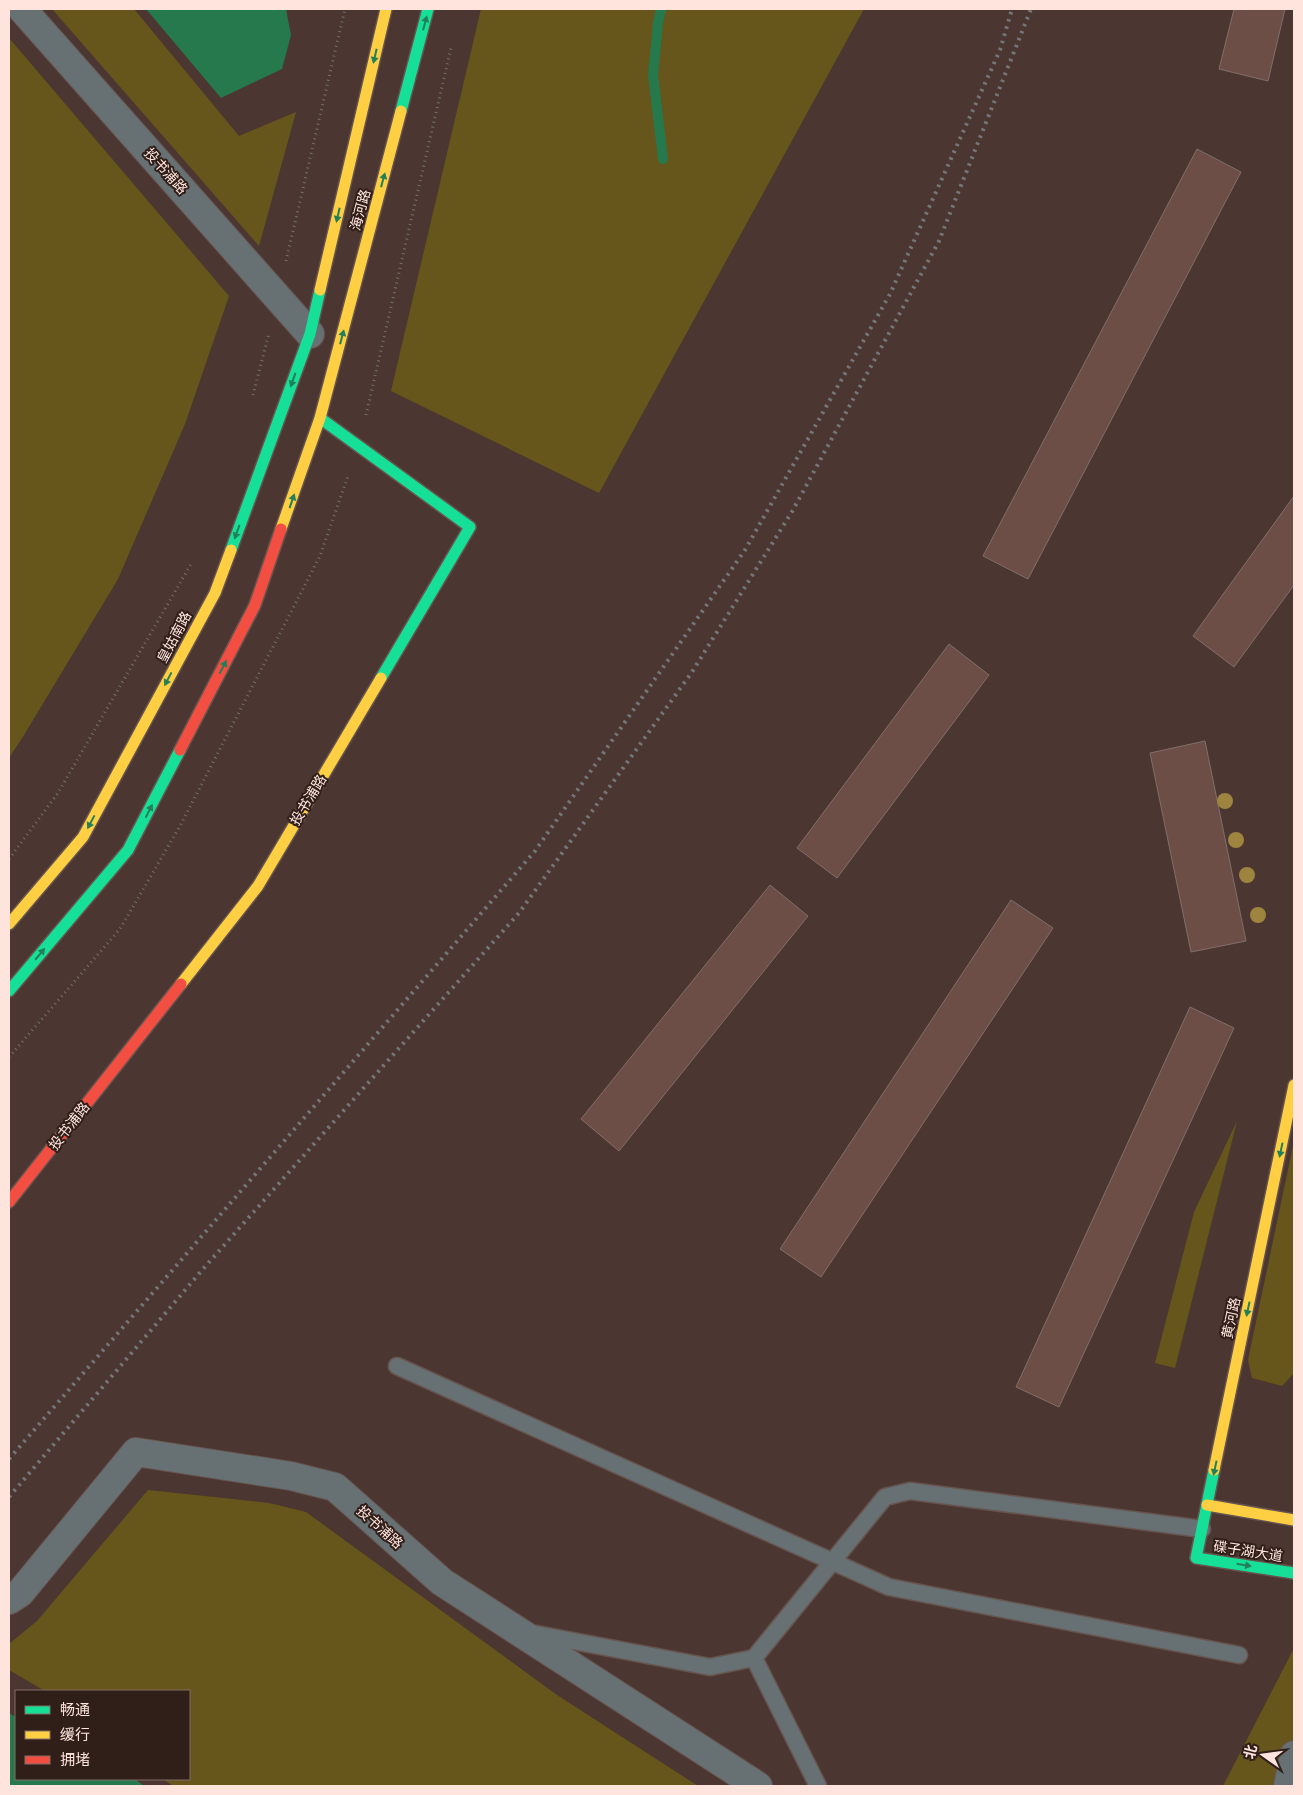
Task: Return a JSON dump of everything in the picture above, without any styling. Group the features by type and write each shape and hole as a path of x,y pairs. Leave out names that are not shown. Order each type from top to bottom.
{"street":[{"name":"投书浦路","path":"22,9 310,334"},
{"name":"海河路","path":"310,334 386,9"},
{"name":"海河路","path":"320,418 428,9"},
{"name":"皇姑南路","path":"9,924 83,837 215,593 310,334"},
{"name":"投书浦路","path":"9,1202 258,886 470,527 320,418"},
{"path":"9,991 128,850 255,605 320,418"},
{"name":"黄河路","path":"1196,1558 1294,1085"},
{"name":"投书浦路","path":"9,1600 20,1593 136,1452 291,1476 335,1487 442,1582 758,1786"},
{"path":"1207,1505 1294,1520"},
{"name":"碟子湖大道","path":"1196,1558 1294,1573"},
{"path":"1288,1786 1294,1755"}],"lane":[{"path":"397,1366 889,1587 1239,1655"},
{"path":"516,1630 710,1667 754,1658 885,1497 910,1491 1202,1529"},
{"path":"754,1658 818,1786"}],"path":[{"path":"253,397 345,9"},
{"path":"9,859 58,793 192,562"}],"shaded area":[{"path":"52,9 134,9 239,136 296,112 259,246"},
{"path":"146,9 286,9 291,35 282,69 221,98"},
{"path":"481,9 864,9 599,493 391,391"},
{"path":"9,38 229,296 185,424 118,579 9,758"},
{"path":"1237,1121 1175,1368 1155,1363 1194,1212"},
{"path":"1294,1141 1294,1373 1282,1386 1252,1378 1248,1360"},
{"path":"148,1490 269,1503 306,1512 557,1695 698,1786 173,1786 164,1780 190,1780 190,1690 43,1690 9,1670 9,1644 37,1621"},
{"path":"1293,1650 1294,1786 1223,1786"},
{"path":"9,1713 15,1716 15,1780 136,1780 144,1786 9,1786"}],"building":[{"path":"1234,9 1285,9 1268,81 1219,69"},
{"path":"1197,149 1241,172 1028,579 983,556"},
{"path":"1294,496 1294,585 1234,667 1193,636"},
{"path":"949,644 989,675 837,878 797,848"},
{"path":"1205,741 1246,941 1191,952 1150,753"},
{"path":"770,885 808,916 619,1151 581,1119"},
{"path":"1011,900 1053,928 821,1277 780,1249"},
{"path":"1190,1007 1234,1028 1059,1407 1016,1387"}],"waterway":[{"path":"661,9 653,75 663,159"}],"railway":[{"path":"9,1459 535,851 745,550 890,294 1000,50 1012,9"},
{"path":"9,1497 203,1269 519,913 692,672 793,510 939,241 1031,9"}],"traffic: fast":[{"path":"401,111 428,9"},
{"path":"231,550 310,334 320,290"},
{"path":"320,418 470,527 381,678"},
{"path":"9,991 128,850 180,750"},
{"path":"1214,1470 1196,1558 1294,1573"}],"traffic: slow":[{"path":"320,290 386,9"},
{"path":"281,529 320,418 401,111"},
{"path":"9,924 83,837 215,593 231,550"},
{"path":"181,984 258,886 381,678"},
{"path":"1214,1470 1294,1085"},
{"path":"1207,1505 1294,1520"}],"traffic: jam":[{"path":"180,750 255,605 281,529"},
{"path":"9,1202 181,984"}]}
